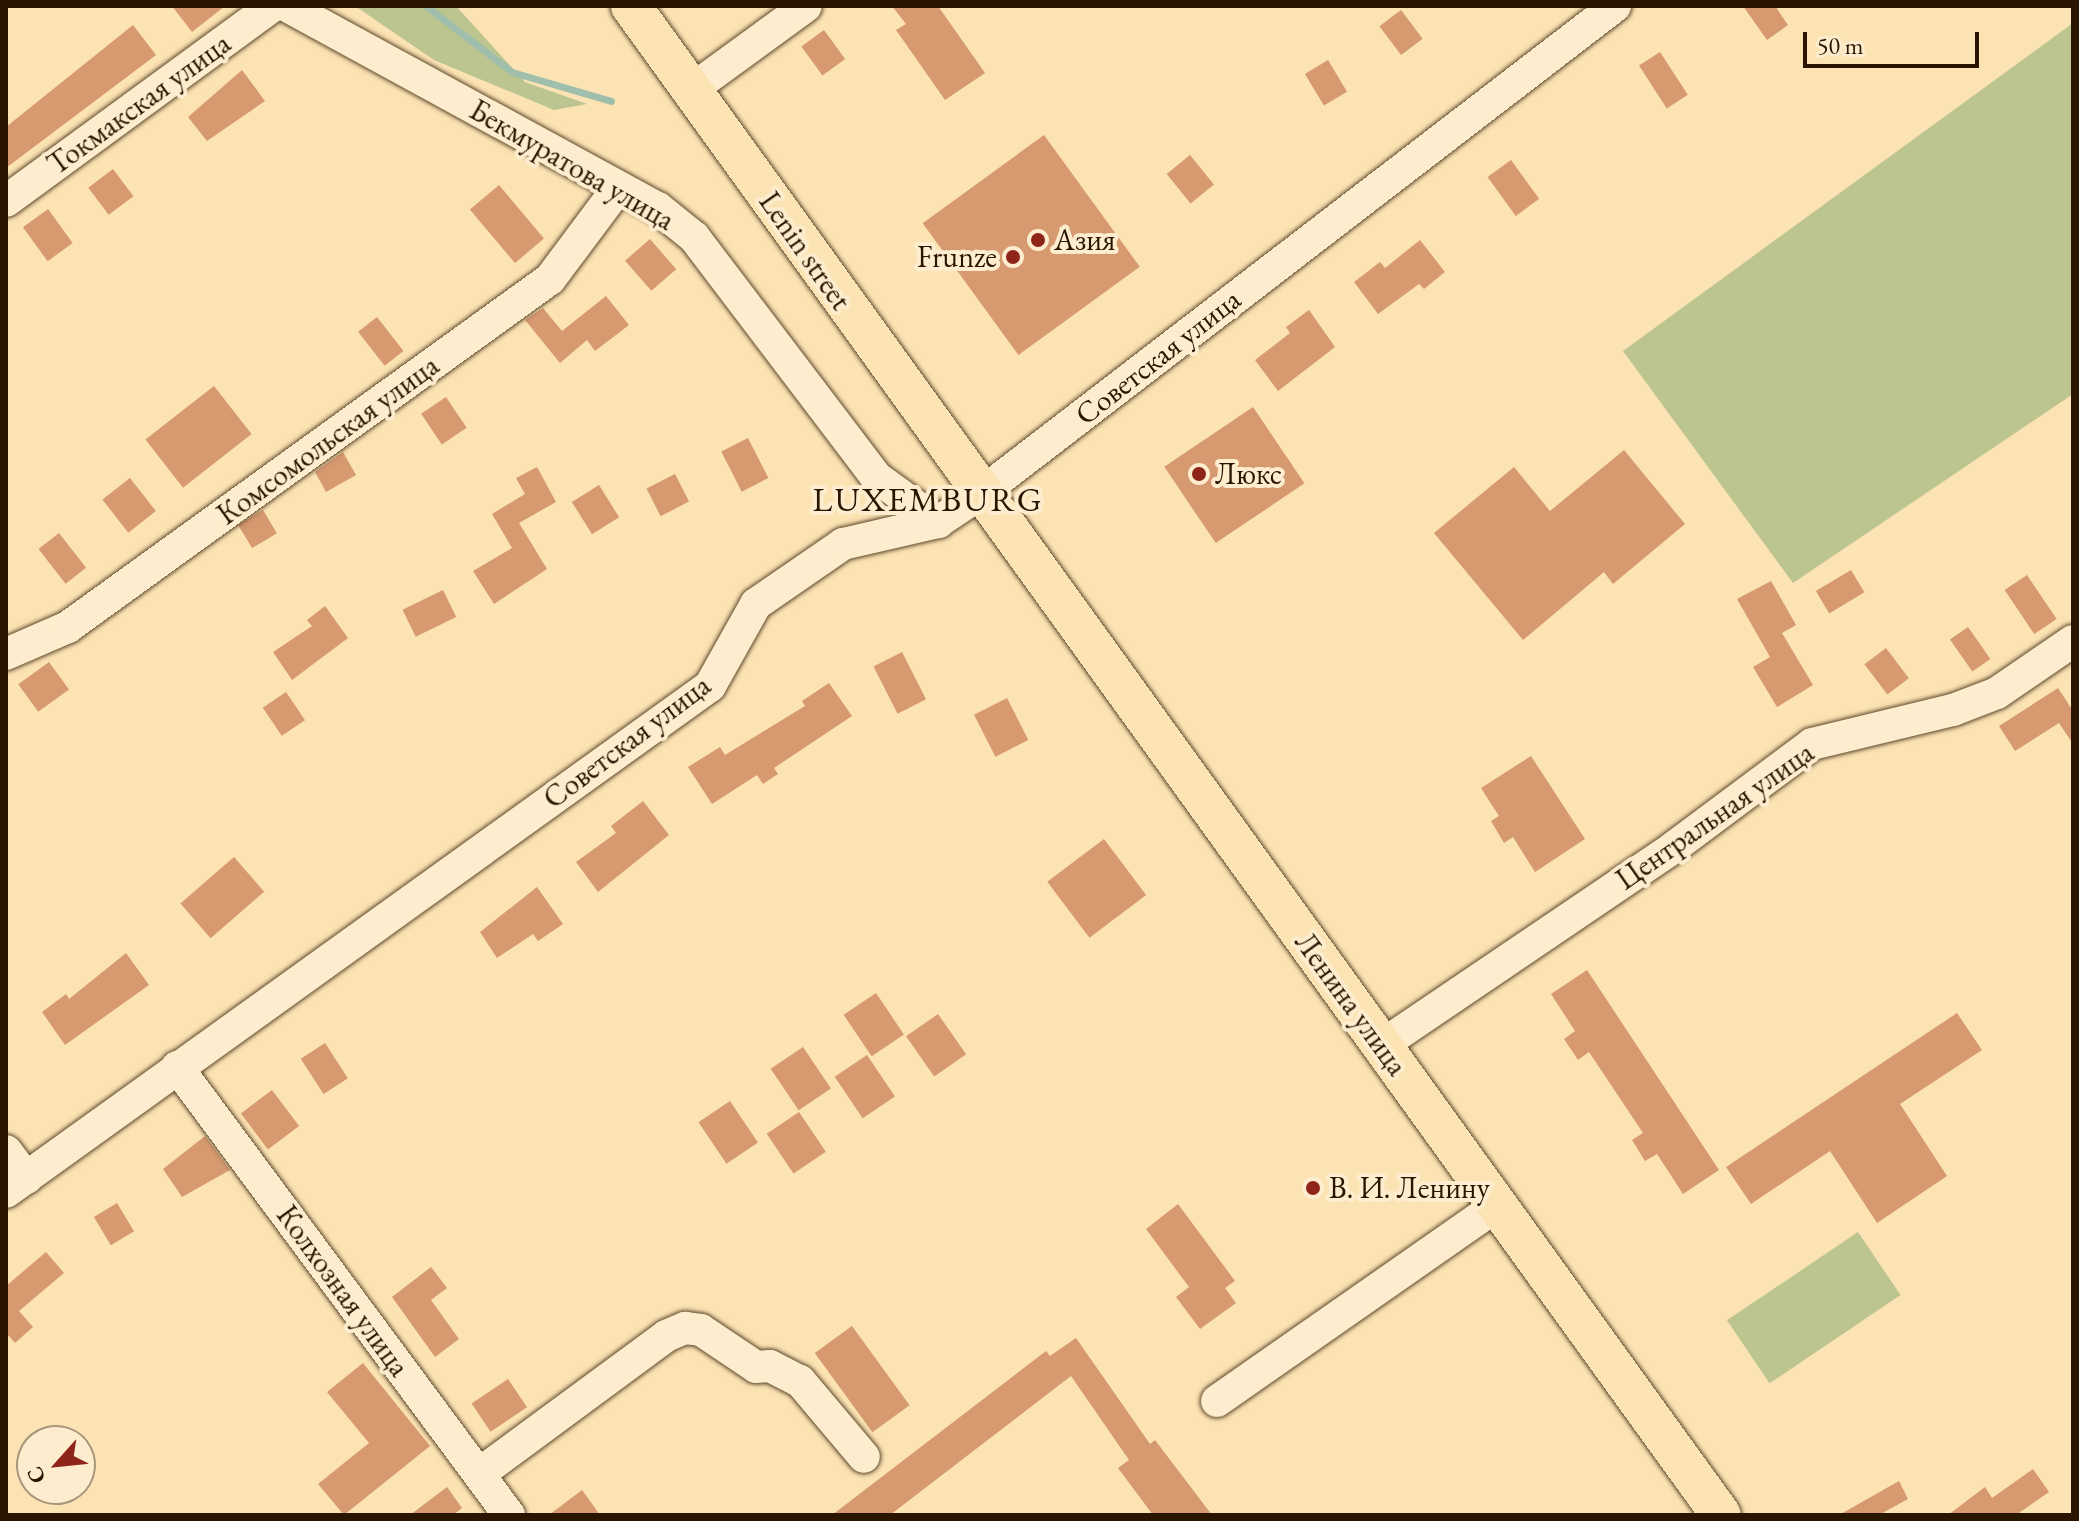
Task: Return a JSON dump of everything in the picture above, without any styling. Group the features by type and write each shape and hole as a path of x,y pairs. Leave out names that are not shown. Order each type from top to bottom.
{"main road":[{"name":"Lenin street","path":"631,6 980,494"},
{"name":"Ленина улица","path":"980,494 1721,1515"}],"street":[{"name":"Токмакская улица","path":"6,201 272,6"},
{"name":"Бекмуратова улица","path":"287,6 658,208 694,237 876,477 938,522"},
{"path":"691,90 806,6"},
{"name":"Советская улица","path":"16,1185 710,686 756,604 843,544 938,522 980,494 1615,6"},
{"name":"Комсомольская улица","path":"6,654 68,627 550,279 618,188"},
{"name":"Центральная улица","path":"1382,1045 1674,847 1812,744 1953,710 1997,693 2073,641"},
{"name":"Колхозная улица","path":"177,1067 509,1515"},
{"path":"6,1151 16,1185"},
{"path":"1217,1401 1497,1206"},
{"path":"479,1474 666,1336 685,1328 701,1330 756,1367 770,1366 800,1381 864,1457"}],"green space":[{"path":"355,6 456,6 525,82 587,104 554,110 434,60"},
{"path":"2073,23 2073,394 1793,583 1623,351"},
{"path":"1858,1232 1900,1295 1770,1383 1727,1320"}],"building":[{"path":"172,6 225,6 192,32"},
{"path":"892,6 938,6 985,73 945,100 896,30 906,24"},
{"path":"1743,6 1775,6 1788,25 1767,40"},
{"path":"1401,10 1423,39 1401,55 1379,26"},
{"path":"133,25 156,55 6,168 6,127"},
{"path":"824,30 845,59 823,76 801,46"},
{"path":"1660,52 1688,95 1667,108 1639,66"},
{"path":"1328,60 1347,92 1324,106 1305,74"},
{"path":"242,70 265,101 207,141 188,117"},
{"path":"1044,135 1140,267 1018,355 923,223"},
{"path":"1190,155 1214,185 1191,203 1167,174"},
{"path":"1511,160 1539,199 1516,216 1488,177"},
{"path":"113,169 133,196 109,215 88,188"},
{"path":"499,185 544,239 515,263 470,209"},
{"path":"48,209 73,243 48,261 23,227"},
{"path":"650,239 676,269 651,291 625,261"},
{"path":"1420,240 1445,272 1424,289 1419,284 1378,314 1354,282 1380,262 1385,268"},
{"path":"606,296 629,325 595,351 587,340 560,363 525,320 543,308 562,331"},
{"path":"1309,310 1335,347 1278,391 1255,360 1290,333 1286,327"},
{"path":"377,317 403,351 385,366 358,332"},
{"path":"214,386 252,434 183,488 145,440"},
{"path":"446,397 467,428 442,444 421,414"},
{"path":"1253,407 1304,483 1216,543 1164,467"},
{"path":"748,438 768,478 742,492 721,452"},
{"path":"1624,450 1685,524 1613,584 1604,572 1523,640 1434,533 1514,467 1550,511"},
{"path":"343,452 356,475 326,492 315,472"},
{"path":"537,467 556,502 519,523 547,569 494,604 473,571 512,548 492,514 525,494 516,478"},
{"path":"675,474 689,502 661,516 646,489"},
{"path":"130,478 156,511 128,533 102,500"},
{"path":"599,485 619,517 592,534 572,502"},
{"path":"263,510 277,533 252,548 238,525"},
{"path":"59,533 86,568 66,584 39,549"},
{"path":"1851,570 1864,592 1829,613 1816,591"},
{"path":"2027,575 2057,619 2034,634 2005,590"},
{"path":"1771,581 1796,625 1782,633 1813,685 1777,707 1753,667 1770,657 1737,599"},
{"path":"443,590 456,617 416,637 403,610"},
{"path":"325,606 348,638 292,680 273,652 312,626 307,620"},
{"path":"1968,627 1990,659 1972,672 1950,640"},
{"path":"1886,648 1909,678 1887,695 1864,664"},
{"path":"902,652 926,699 898,714 873,667"},
{"path":"49,662 69,690 38,712 18,684"},
{"path":"829,683 852,716 774,768 778,774 763,784 757,775 712,804 688,767 720,747 725,755 805,706 802,701"},
{"path":"2058,688 2073,711 2073,744 2059,723 2015,751 1999,726"},
{"path":"286,692 305,720 282,736 263,708"},
{"path":"1007,698 1028,740 995,757 974,715"},
{"path":"1531,756 1585,839 1535,872 1513,837 1504,843 1491,821 1499,816 1481,788"},
{"path":"643,801 669,835 598,892 576,862 616,833 611,826"},
{"path":"1104,839 1146,895 1089,938 1047,882"},
{"path":"234,857 264,892 211,938 180,904"},
{"path":"537,887 563,924 538,941 533,934 497,958 480,932"},
{"path":"126,953 149,985 65,1045 42,1012 66,994 69,999"},
{"path":"1587,970 1719,1170 1683,1194 1657,1154 1645,1161 1632,1140 1643,1133 1589,1052 1578,1060 1564,1039 1575,1031 1551,994"},
{"path":"876,993 904,1034 872,1056 844,1015"},
{"path":"1957,1013 1982,1050 1900,1104 1947,1176 1877,1223 1830,1151 1751,1204 1726,1167"},
{"path":"938,1014 966,1054 934,1077 906,1036"},
{"path":"325,1043 348,1078 324,1094 301,1059"},
{"path":"803,1047 831,1088 799,1110 771,1069"},
{"path":"867,1055 895,1096 863,1118 835,1077"},
{"path":"272,1090 299,1126 268,1149 241,1113"},
{"path":"730,1101 758,1142 726,1164 698,1122"},
{"path":"799,1112 826,1152 794,1174 767,1134"},
{"path":"205,1136 230,1170 182,1197 163,1169"},
{"path":"117,1203 134,1231 111,1245 94,1217"},
{"path":"1178,1204 1235,1281 1225,1288 1236,1303 1200,1329 1176,1297 1189,1287 1146,1229"},
{"path":"46,1252 64,1273 19,1311 33,1327 15,1343 6,1333 6,1286"},
{"path":"431,1267 447,1288 431,1300 459,1339 435,1357 392,1297"},
{"path":"852,1326 910,1405 872,1432 815,1353"},
{"path":"1076,1338 1150,1444 1155,1440 1212,1515 1153,1515 1118,1468 1129,1460 1071,1376 890,1515 832,1515 1046,1351 1050,1356"},
{"path":"363,1363 430,1446 344,1515 318,1484 369,1443 327,1392"},
{"path":"508,1379 527,1407 491,1432 472,1404"},
{"path":"2033,1469 2049,1492 2016,1515 1948,1515 1985,1487 1992,1498"},
{"path":"1899,1481 1908,1499 1879,1515 1839,1515"},
{"path":"447,1487 462,1508 453,1515 410,1515"},
{"path":"582,1490 600,1515 549,1515"}],"waterway":[{"path":"426,6 512,72 611,101"}],"place":[{"name":"Азия","path":"1038,240"},
{"name":"Frunze","path":"1013,257"},
{"name":"Люкс","path":"1199,474"},
{"name":"В. И. Ленину","path":"1313,1188"}],"district":[{"name":"LUXEMBURG","path":"928,500"}]}
